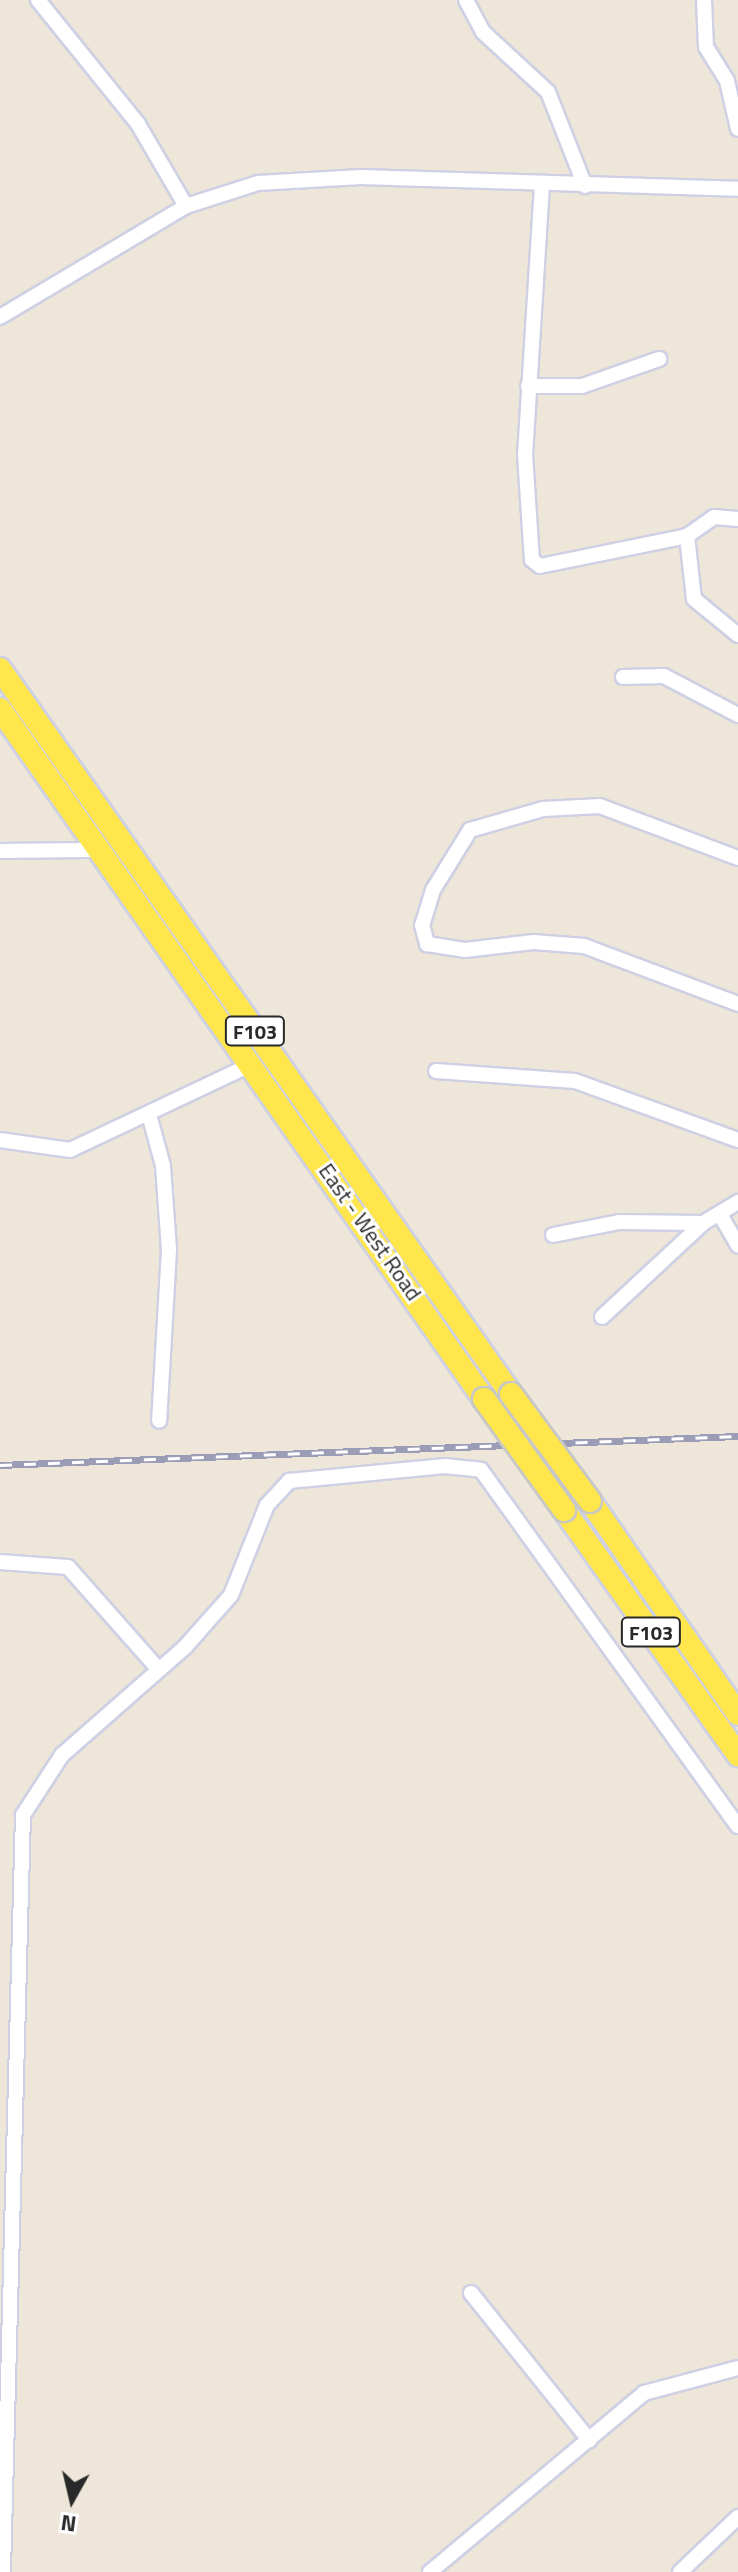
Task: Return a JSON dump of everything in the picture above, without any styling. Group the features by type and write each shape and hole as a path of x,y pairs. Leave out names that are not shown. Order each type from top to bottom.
{"main road":[{"name":"East - West Road","path":"0,669 738,1714"},
{"name":"East - West Road","path":"0,709 738,1755"}],"street":[{"path":"38,0 138,124 186,206"},
{"path":"466,0 483,32 548,92 585,186"},
{"path":"704,0 706,47 727,81 738,129"},
{"path":"0,317 186,206 234,188 308,178 738,189"},
{"path":"542,185 528,386 534,563 687,536 714,517 738,519"},
{"path":"528,386 582,386 659,359"},
{"path":"687,536 694,599 738,635"},
{"path":"623,677 664,676 738,715"},
{"path":"738,858 600,806 543,809 470,830 433,890 422,925 427,944 465,950 534,942 584,946 738,1004"},
{"path":"0,851 102,850"},
{"path":"0,1140 70,1150 150,1118 252,1064"},
{"path":"436,1071 575,1081 738,1140"},
{"path":"150,1118 163,1166 169,1250 159,1421"},
{"path":"602,1317 703,1223 721,1216 738,1202"},
{"path":"721,1216 738,1245"},
{"path":"553,1235 619,1222 703,1223"},
{"path":"3,2572 16,2156 6,2092 23,1815 62,1755 159,1670 231,1595 267,1505 289,1481 465,1465 481,1470 738,1826"},
{"path":"0,1562 68,1567 159,1670"},
{"path":"471,2293 589,2440"},
{"path":"430,2572 589,2440 669,2381 738,2368"},
{"path":"680,2572 738,2517"}],"railway":[{"path":"0,1465 738,1436"}]}
